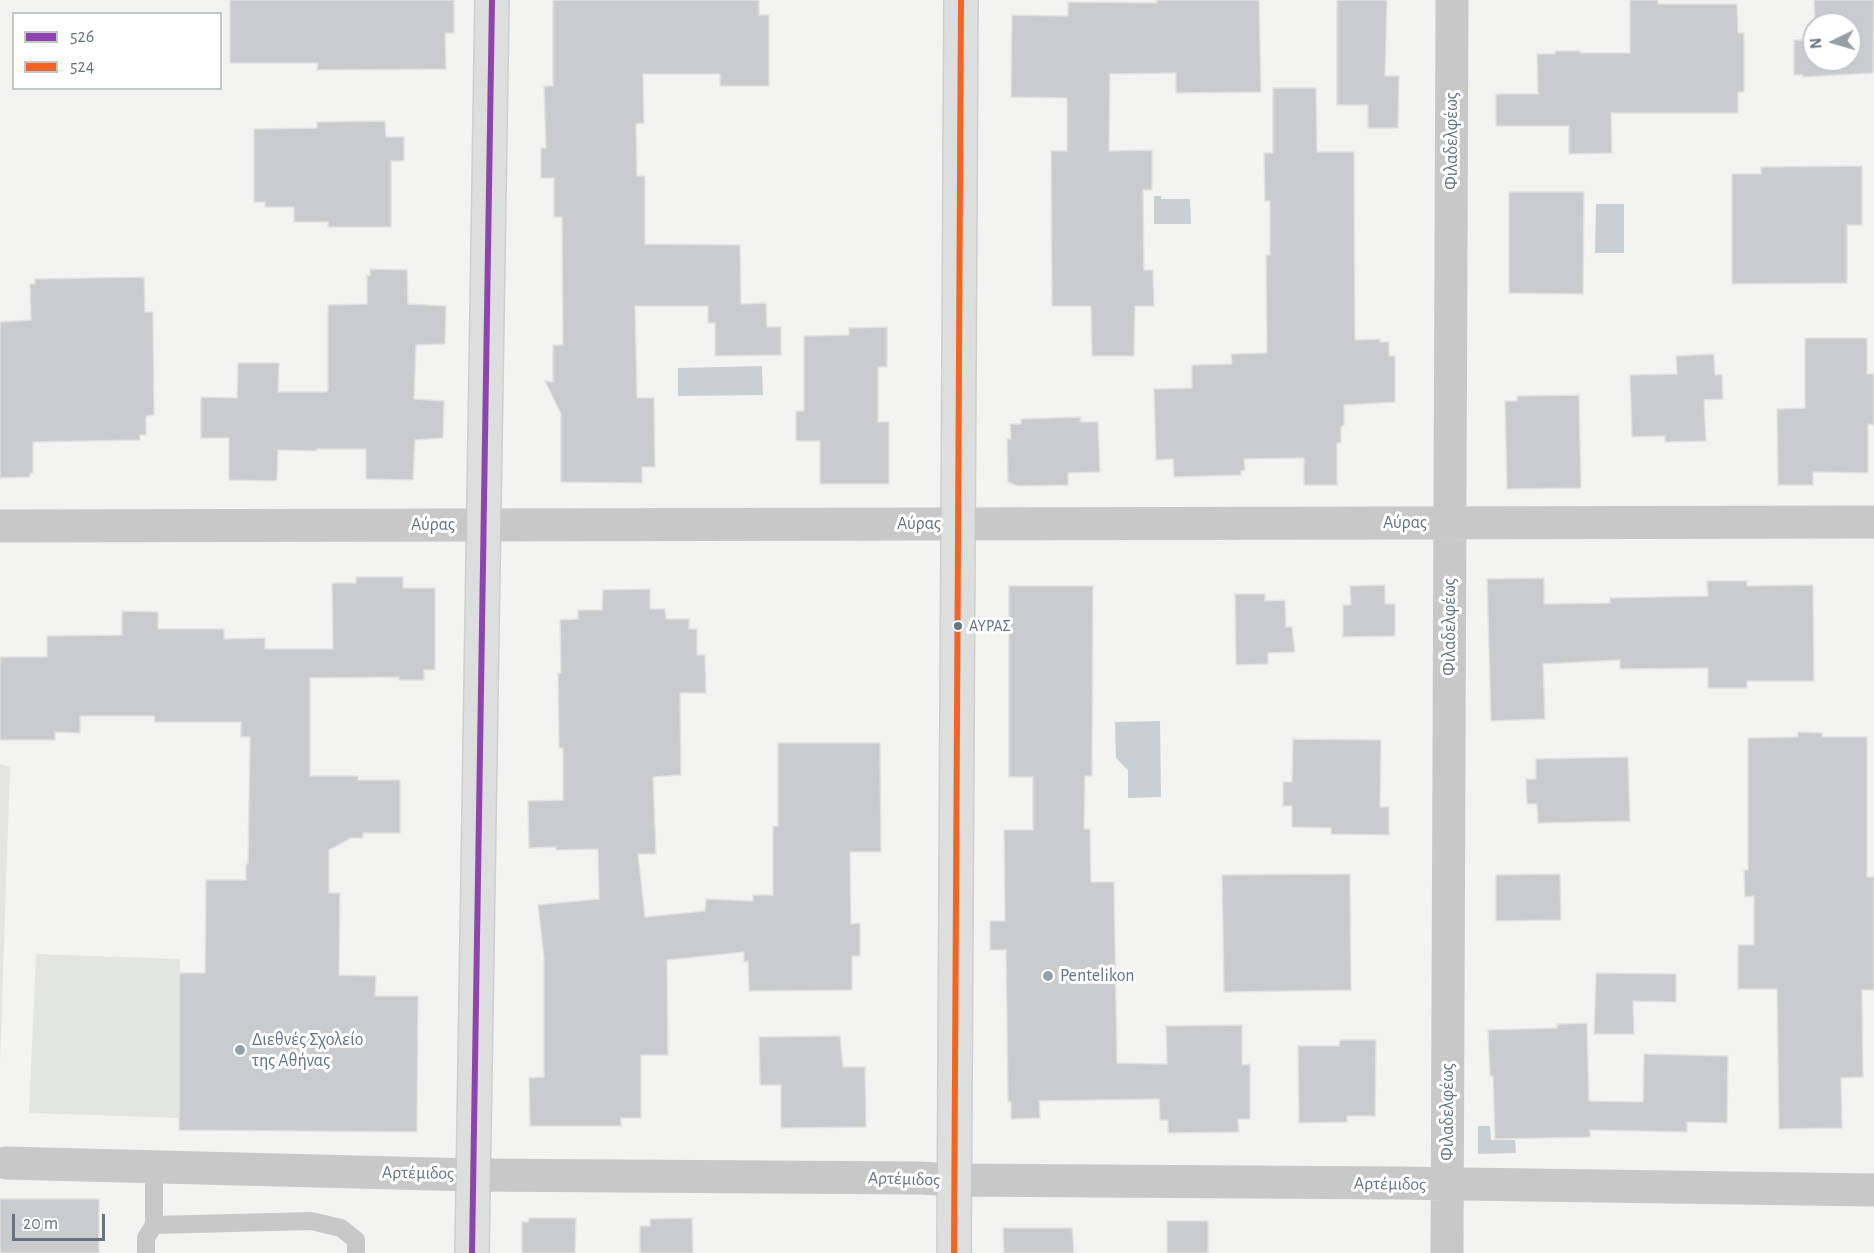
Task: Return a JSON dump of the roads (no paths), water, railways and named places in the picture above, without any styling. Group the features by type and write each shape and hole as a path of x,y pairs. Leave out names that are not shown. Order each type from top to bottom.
{"street":[{"path":"472,1253 492,0"},
{"path":"954,1253 961,0"},
{"name":"Φιλαδελφέως","path":"1448,1253 1452,0"},
{"name":"Αύρας","path":"0,526 1874,522"},
{"name":"Αρτέμιδος","path":"6,1163 474,1175 1396,1183 1874,1190"}],"lane":[{"path":"146,1253 146,1239 154,1225 154,1168"},
{"path":"154,1225 311,1221 341,1228 356,1240 356,1253"}],"place":[{"name":"ΑΥΡΑΣ","path":"958,626"},
{"name":"Pentelikon","path":"1048,976"},
{"name":"Διεθνές Σχολείο της Αθήνας","path":"240,1050"}]}
